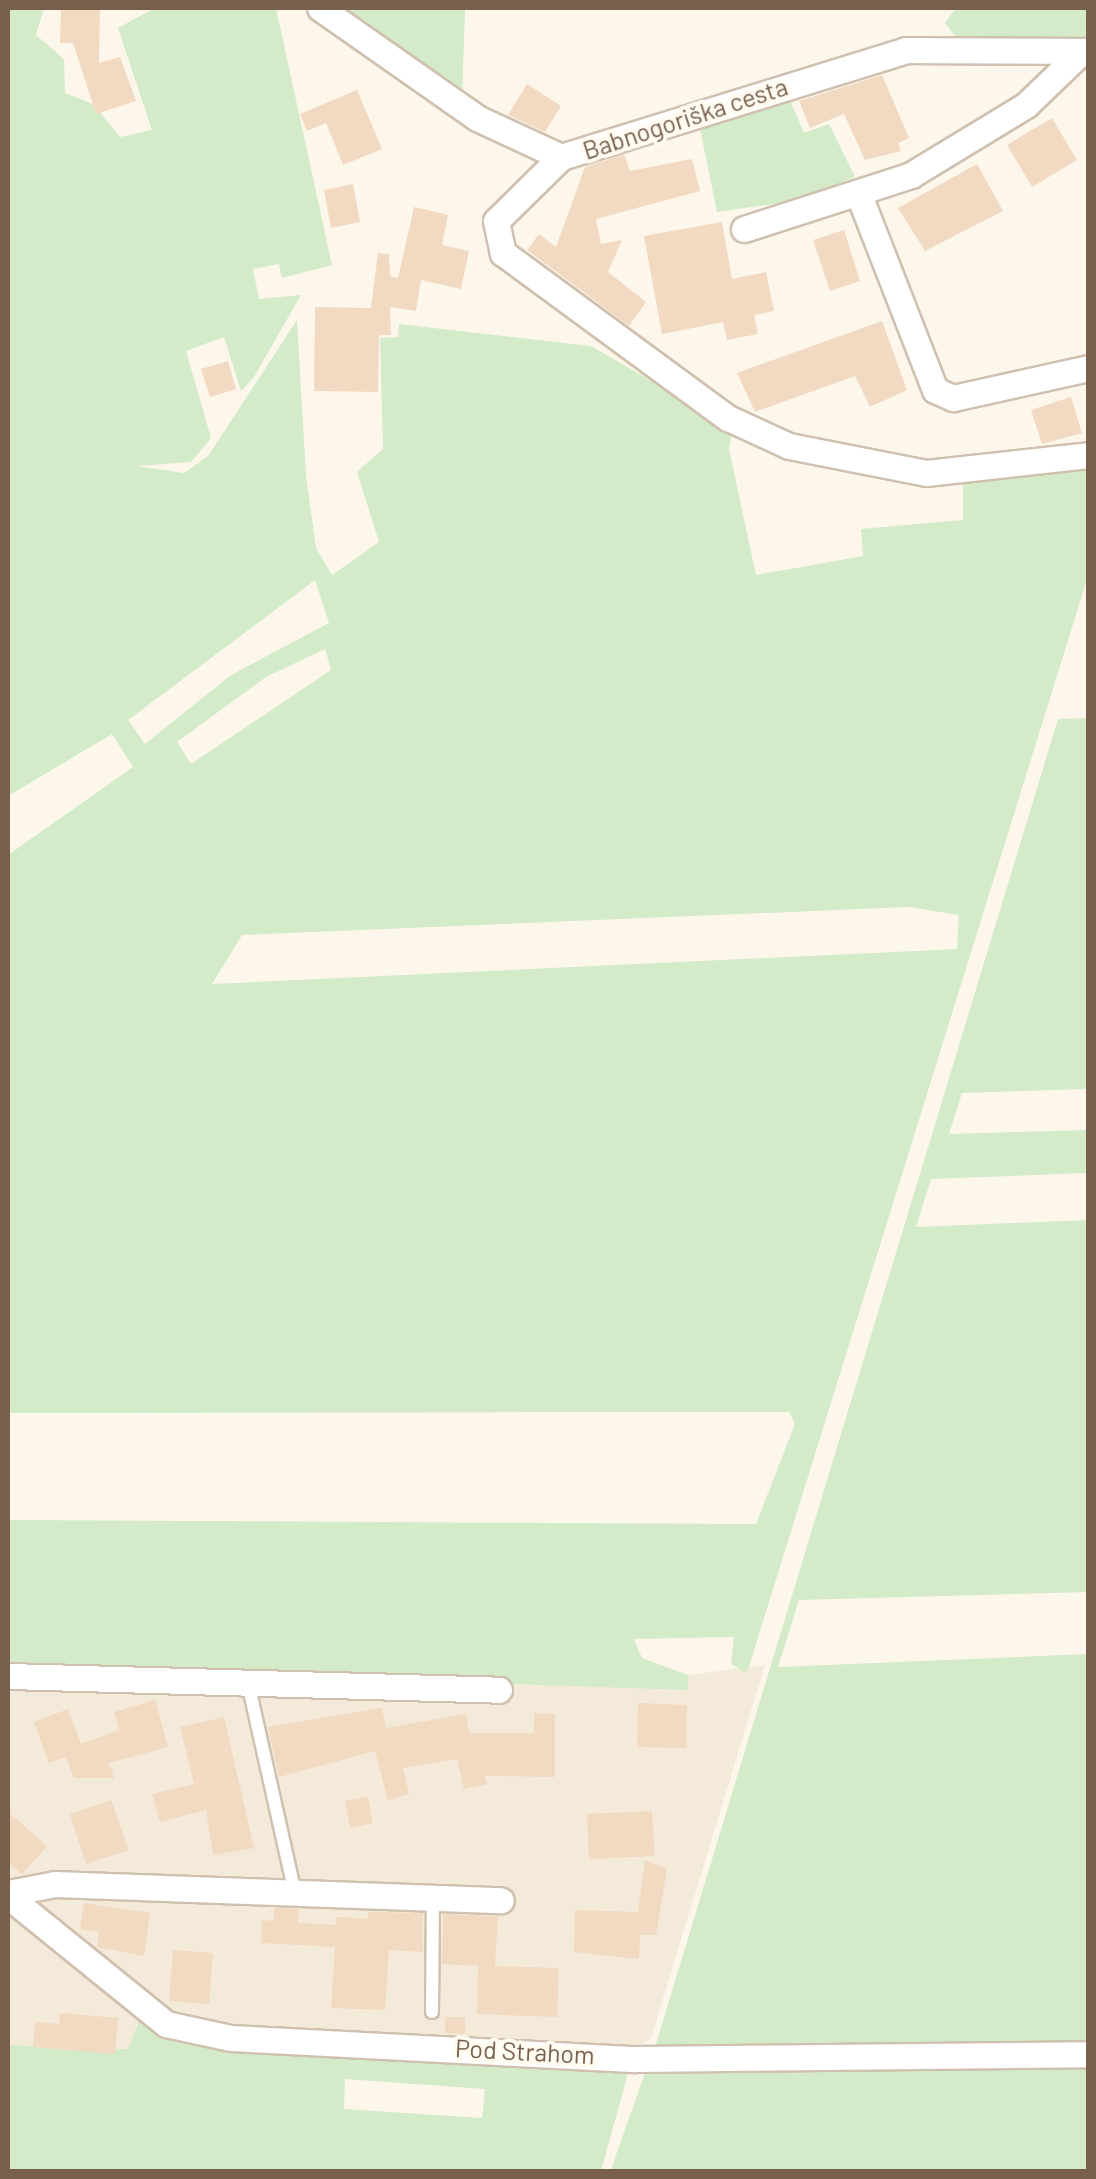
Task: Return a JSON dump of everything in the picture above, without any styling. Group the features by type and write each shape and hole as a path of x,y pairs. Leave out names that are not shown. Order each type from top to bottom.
{"street":[{"name":"Babnogoriška cesta","path":"320,8 477,118 561,158 906,50 1084,53"},
{"path":"744,229 859,196 981,134 1084,53"},
{"path":"561,158 496,222 503,254 728,418 789,446 926,473 1088,455"},
{"path":"859,196 935,390 952,398 1088,368"},
{"path":"8,1676 499,1690"},
{"path":"8,1894 54,1884 502,1900"},
{"name":"Pod Strahom","path":"8,1894 166,2024 231,2038 636,2059 1088,2054"}],"lane":[{"path":"248,1682 295,1894"},
{"path":"432,2012 433,1899"}],"shaded area":[{"path":"765,1665 651,2038 614,2064 8,2045 8,1670 688,1689 688,1675"}],"green space":[{"path":"8,8 44,8 36,35 64,59 65,93 93,104 120,137 152,130 118,28 155,8 276,8 332,265 282,278 279,264 253,269 259,299 301,295 254,377 241,391 224,337 186,351 211,438 191,462 136,466 184,473 208,456 297,320 306,476 316,548 332,575 379,542 357,472 383,449 380,338 398,337 399,324 591,346 733,428 729,449 756,575 863,556 861,529 963,520 963,481 1088,461 1088,576 747,1673 731,1664 734,1637 634,1639 642,1658 688,1675 688,1690 8,1667 8,1520 756,1524 795,1424 789,1412 8,1413 8,855 133,767 112,734 8,796","holes":["315,580 329,623 231,675 145,744 128,720","325,649 331,670 191,764 177,742 266,677","908,907 959,915 957,949 212,984 242,935"]},
{"path":"337,8 465,8 462,100"},
{"path":"956,8 1088,8 1088,43 958,40 945,23"},
{"path":"787,93 804,133 829,124 855,177 794,201 717,212 699,124"},
{"path":"1088,718 1088,1089 962,1093 949,1134 1088,1130 1088,1173 931,1179 916,1227 1088,1220 1088,1592 799,1600 778,1667 1088,1654 1088,2046 655,2047 1058,719"},
{"path":"141,2016 229,2049 629,2070 601,2171 8,2172 8,2045 128,2049","holes":["345,2079 485,2089 482,2118 344,2109"]},
{"path":"1088,2063 1088,2171 610,2172 647,2067"}],"building":[{"path":"61,8 100,8 99,63 120,57 136,101 96,114 73,43 60,43"},
{"path":"882,75 909,138 898,143 901,151 865,160 844,114 810,128 799,101"},
{"path":"527,84 561,106 545,132 508,115"},
{"path":"357,90 382,149 343,165 326,123 307,131 300,114"},
{"path":"1052,118 1077,160 1032,187 1007,145"},
{"path":"624,154 630,171 692,159 700,191 596,219 601,244 622,240 608,272 646,302 629,326 527,250 539,234 556,247 585,167"},
{"path":"977,164 1003,211 925,251 898,208"},
{"path":"353,184 360,222 331,228 324,190"},
{"path":"414,207 448,215 442,245 469,251 461,289 421,280 416,311 390,307 391,335 379,335 378,392 314,391 315,307 371,308 378,253 389,254 390,276 398,278"},
{"path":"722,222 732,279 766,272 774,311 754,315 758,334 727,340 723,322 662,334 644,236"},
{"path":"844,230 860,281 830,291 813,240"},
{"path":"882,321 907,390 870,407 855,376 755,412 737,373"},
{"path":"228,361 236,389 210,397 201,369"},
{"path":"1071,397 1082,433 1042,444 1031,410"},
{"path":"155,1700 168,1747 109,1763 114,1778 74,1778 66,1757 49,1763 34,1722 68,1709 81,1744 119,1730 114,1712"},
{"path":"638,1703 687,1705 687,1748 637,1747"},
{"path":"382,1708 386,1728 466,1714 469,1733 534,1733 534,1713 555,1714 555,1777 485,1776 487,1784 464,1789 457,1759 403,1768 409,1794 388,1800 375,1751 279,1777 268,1727"},
{"path":"224,1717 254,1848 213,1855 206,1810 160,1822 152,1794 194,1784 180,1727"},
{"path":"368,1797 373,1823 350,1828 345,1801"},
{"path":"111,1800 129,1850 86,1864 70,1814"},
{"path":"652,1811 655,1856 589,1859 587,1814"},
{"path":"8,1812 47,1846 22,1874 8,1862"},
{"path":"645,1860 667,1869 656,1935 640,1935 639,1959 574,1952 575,1910 638,1912"},
{"path":"84,1903 150,1913 144,1956 97,1947 99,1932 80,1929"},
{"path":"274,1908 299,1909 298,1923 336,1925 336,1917 368,1919 368,1912 423,1913 423,1952 389,1950 385,2010 331,2008 335,1947 261,1943 262,1920 274,1921"},
{"path":"443,1914 498,1916 495,1966 559,1968 557,2017 477,2014 478,1966 442,1964"},
{"path":"173,1950 213,1953 209,2004 169,2001"},
{"path":"60,2013 118,2018 115,2054 33,2047 35,2022 59,2024"},
{"path":"445,2017 465,2017 465,2034 445,2033"}]}
